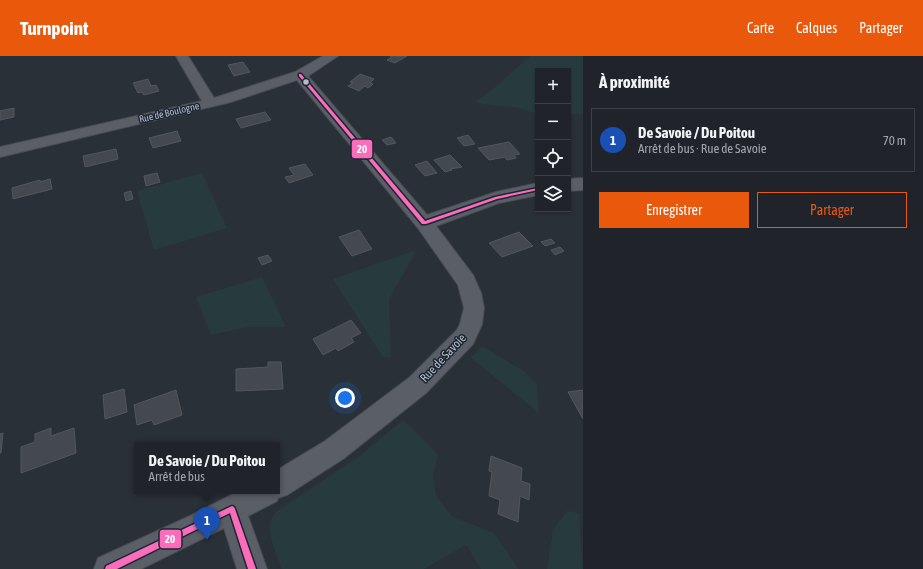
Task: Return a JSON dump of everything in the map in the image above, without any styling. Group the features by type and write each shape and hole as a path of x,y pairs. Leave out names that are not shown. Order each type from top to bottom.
{"street":[{"path":"182,56 210,103"},
{"name":"Rue de Boulogne","path":"0,152 210,103 258,90 300,75 332,56"},
{"name":"Rue de Savoie","path":"280,483 328,454 367,426 418,385 465,337 471,324 474,308 471,293 466,281 424,223 300,75"},
{"path":"571,185 583,184"},
{"path":"424,223 496,198 535,190"},
{"path":"110,569 261,494"},
{"path":"232,509 252,569"}],"green space":[{"path":"530,56 583,56 583,114 571,114 571,68 535,68 535,113 508,106 489,105 474,101 486,95"},
{"path":"202,173 227,228 154,250 137,191"},
{"path":"413,251 415,253 389,299 391,358 383,357 333,279"},
{"path":"262,277 286,327 248,327 211,335 196,297"},
{"path":"482,346 524,371 537,384 539,413 471,358"},
{"path":"403,420 438,455 433,476 436,496 453,517 494,533 519,569 481,569 466,545 424,569 282,569 270,532 272,518 276,512 357,458"},
{"path":"567,511 579,513 583,569 547,569 553,530"}],"building":[{"path":"390,56 407,56 395,63 387,60 392,57"},
{"path":"243,62 250,72 234,76 228,65"},
{"path":"360,74 374,79 370,83 373,84 368,88 365,86 359,91 348,86 353,83 350,82"},
{"path":"148,79 151,86 156,85 159,91 144,95 142,92 138,93 133,83"},
{"path":"14,108 14,117 0,120 0,111"},
{"path":"265,112 271,120 241,128 236,119"},
{"path":"177,131 181,141 153,148 149,138"},
{"path":"468,135 475,144 464,146 457,138"},
{"path":"391,137 396,143 387,145 382,140"},
{"path":"509,142 520,154 514,155 516,158 507,160 505,157 489,160 478,148"},
{"path":"116,149 118,159 85,167 83,156"},
{"path":"450,155 462,167 450,169 452,170 445,172 434,160"},
{"path":"427,161 437,173 425,176 415,165"},
{"path":"305,164 313,175 289,183 285,177 294,175 289,168"},
{"path":"157,173 160,182 146,186 144,176"},
{"path":"50,179 52,189 13,199 12,188 40,180 40,182"},
{"path":"131,191 133,199 126,201 124,193"},
{"path":"359,230 372,249 352,256 339,237"},
{"path":"519,232 533,246 502,257 489,243"},
{"path":"551,239 555,243 545,246 541,242"},
{"path":"560,247 564,251 555,255 551,250"},
{"path":"268,255 272,261 262,265 258,258"},
{"path":"351,320 361,333 351,338 354,342 338,351 336,348 323,355 313,339"},
{"path":"268,362 281,362 283,389 236,391 236,369 268,367"},
{"path":"124,389 127,412 105,419 103,395"},
{"path":"176,390 182,415 154,425 152,420 137,425 134,405"},
{"path":"583,390 583,419 568,392"},
{"path":"51,428 51,436 74,428 76,453 21,473 21,447 35,442 35,434"},
{"path":"3,433 1,453 0,453 0,434"},
{"path":"491,456 522,468 521,481 530,484 529,500 520,496 518,522 498,514 500,500 489,496 492,472 489,471"}],"transit line":[{"name":"20","path":"300,75 424,223"},
{"name":"20","path":"424,223 496,198 535,190"},
{"name":"20","path":"232,509 252,569"},
{"name":"20","path":"109,569 232,509"}],"place":[{"name":"De Savoie / Du Poitou","path":"207,540"}]}
